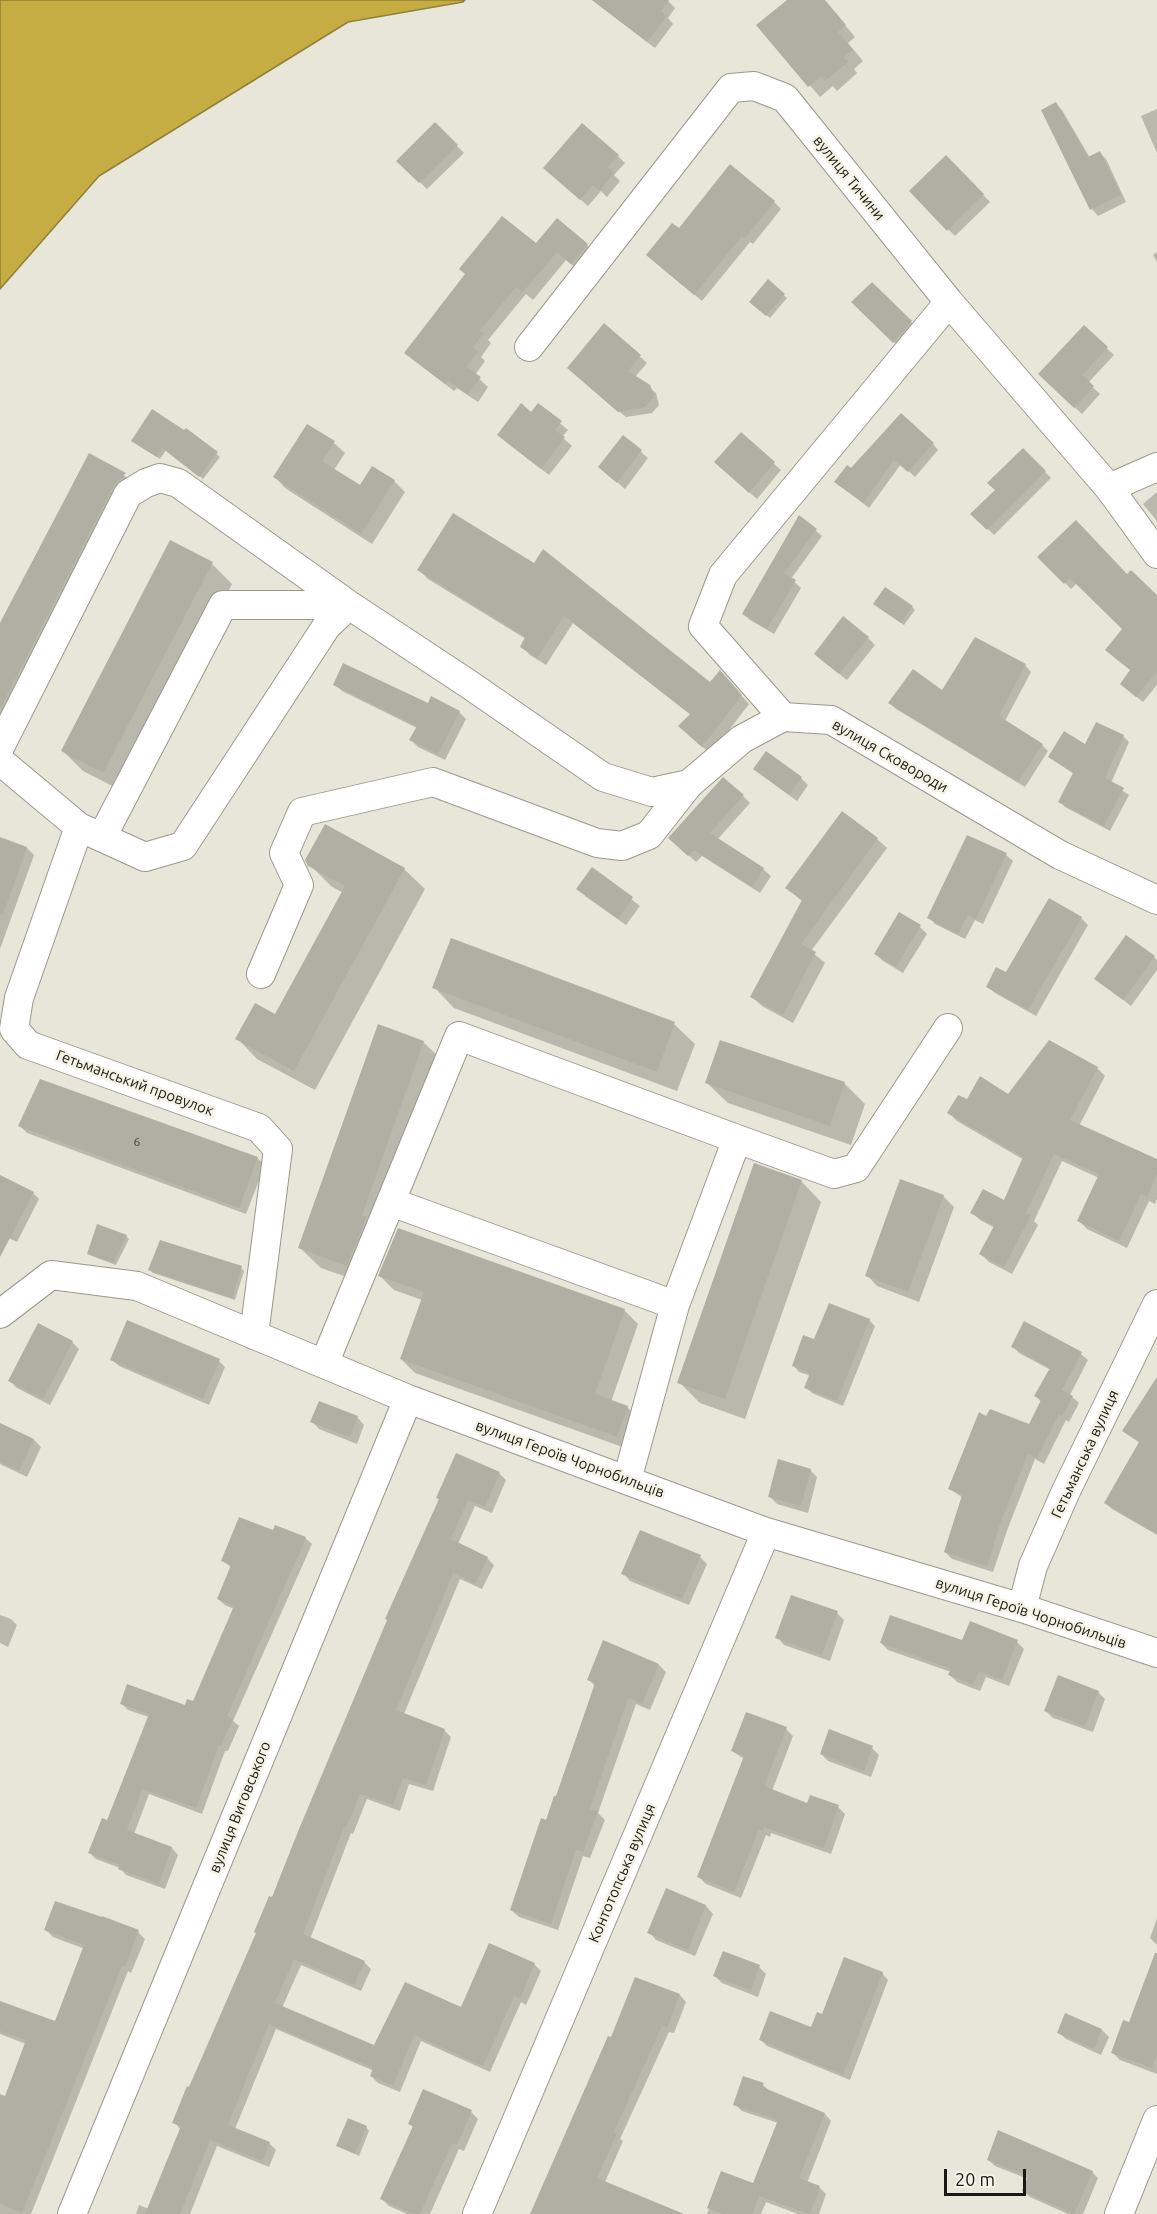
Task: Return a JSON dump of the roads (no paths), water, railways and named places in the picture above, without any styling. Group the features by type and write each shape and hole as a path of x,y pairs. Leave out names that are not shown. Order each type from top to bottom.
{"street":[{"name":"вулиця Тичини","path":"529,346 731,88 754,86 784,98 949,302 1109,488 1157,554"},
{"path":"261,974 299,885 284,853 302,812 433,782 597,843 622,846 649,835 689,784 742,739 783,717 703,626 723,575 949,302"},
{"path":"1109,488 1157,467"},
{"path":"0,747 128,494 160,478 178,483 350,605 603,777 652,792 689,784"},
{"path":"90,832 223,605 350,605"},
{"path":"0,761 90,832 145,857 183,846 326,627 350,605"},
{"name":"вулиця Сковороди","path":"783,717 831,720 1060,855 1157,900"},
{"name":"Гетьманський провулок","path":"90,832 19,998 14,1029 28,1045 259,1128 278,1149 254,1335"},
{"path":"324,1364 459,1036 834,1173 856,1168 948,1028"},
{"path":"627,1480 675,1305 737,1139"},
{"path":"391,1202 675,1305"},
{"name":"вулиця Героїв Чорнобильців","path":"0,1314 51,1275 137,1286 408,1399 766,1532 1022,1608 1157,1653"},
{"name":"Гетьманська вулиця","path":"1022,1608 1033,1566 1066,1491 1157,1304"},
{"name":"вулиця Виговського","path":"72,2214 408,1399"},
{"name":"Контотопська вулиця","path":"477,2214 766,1532"},
{"path":"1119,2214 1157,2120"}]}
